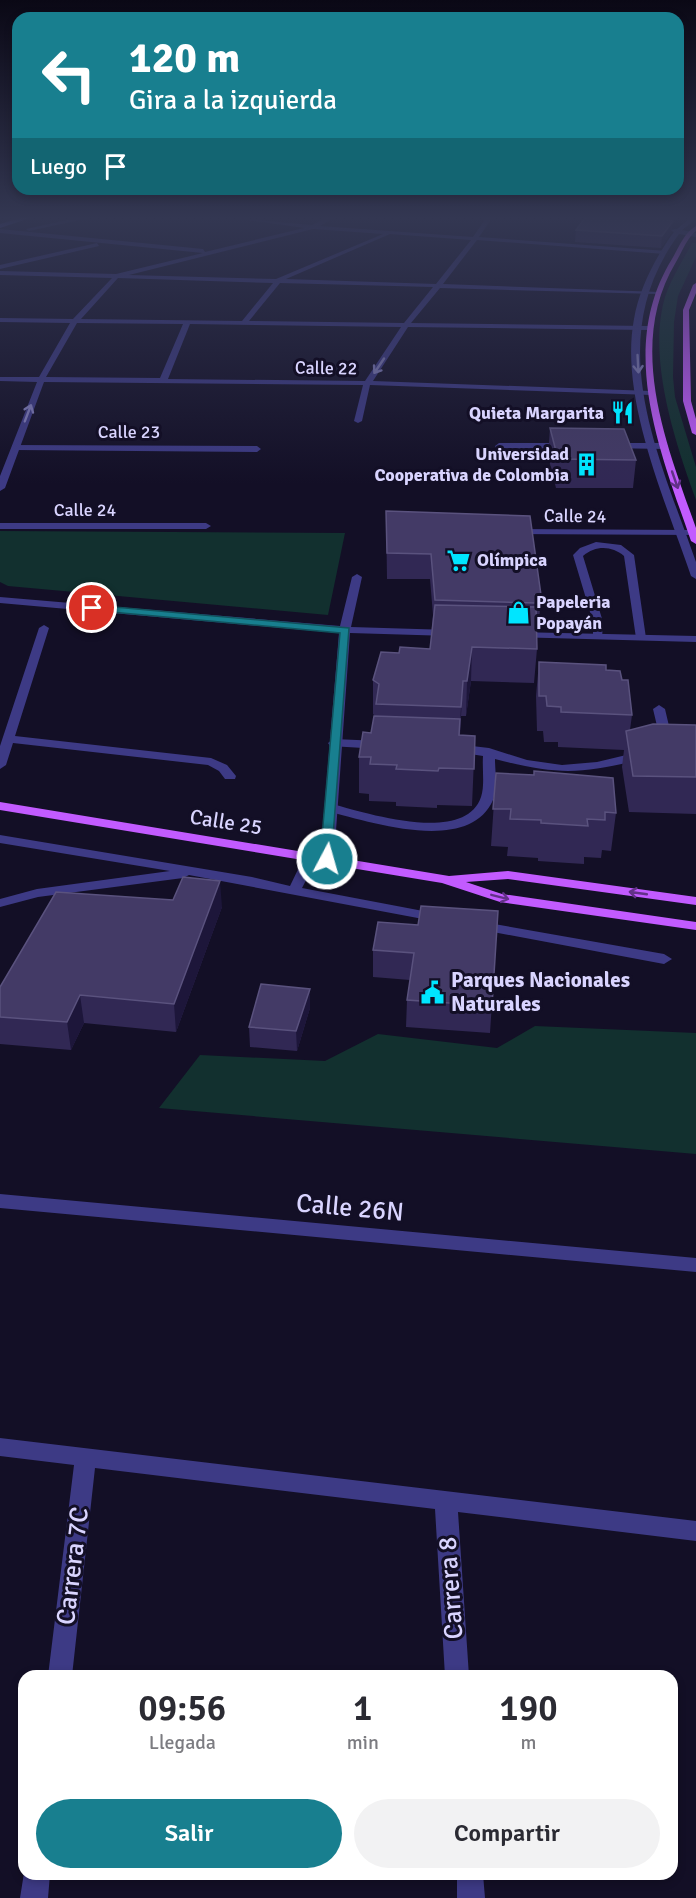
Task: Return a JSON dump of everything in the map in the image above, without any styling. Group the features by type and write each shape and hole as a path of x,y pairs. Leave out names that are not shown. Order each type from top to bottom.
{"main road":[{"path":"653,307 648,328 651,393 663,446 690,536"},
{"path":"687,307 687,401 696,433"},
{"name":"Calle 25","path":"0,806 445,879 500,898 696,926"},
{"name":"Calle 25","path":"445,879 508,875 696,901"}],"street":[{"path":"0,488 12,447 41,380 75,321 88,307"},
{"path":"244,323 257,307"},
{"path":"358,421 367,383 421,307"},
{"path":"641,307 636,328 639,393 652,446 690,536 696,576"},
{"path":"0,320 648,328"},
{"path":"163,381 186,323"},
{"name":"Calle 22","path":"0,380 367,383 651,393"},
{"path":"499,446 578,446"},
{"path":"600,446 663,446"},
{"name":"Calle 23","path":"12,447 257,449"},
{"name":"Calle 24","path":"0,526 206,526"},
{"name":"Calle 24","path":"500,532 690,536"},
{"path":"598,637 597,622 578,555 591,546 603,545 625,551 629,555 641,638"},
{"path":"327,859 332,808 334,743 345,630 357,577"},
{"path":"0,600 345,630 460,633"},
{"path":"0,765 45,628"},
{"path":"506,634 696,639"},
{"path":"446,747 489,752 551,769 600,766 644,755 667,743 658,709"},
{"path":"10,739 211,762 223,768 230,776"},
{"path":"334,743 398,745"},
{"path":"332,808 417,826 449,828 479,813 487,800 489,752"},
{"path":"0,838 198,872 664,959"},
{"path":"294,891 311,857"},
{"path":"0,903 37,894 198,872"},
{"name":"Calle 26N","path":"0,1201 696,1265"},
{"path":"0,1447 696,1531"},
{"name":"Carrera 7C","path":"61,1670 86,1456"},
{"name":"Carrera 8","path":"446,1500 457,1670"},
{"path":"34,1898 36,1880"},
{"path":"470,1880 471,1898"}],"green space":[{"path":"663,307 676,307 673,377 675,397 696,467 696,500 666,400 661,373 660,321"},
{"path":"0,531 345,533 328,615 8,586 0,582"},
{"path":"535,1026 696,1033 696,1154 159,1108 200,1055 325,1061 378,1034 497,1048"}],"building":[{"path":"550,428 624,429 636,460 558,459"},
{"name":"Olímpica","path":"386,511 530,516 541,595 535,595 535,603 435,600 431,554 387,553"},
{"path":"435,605 536,607 537,649 472,647 467,681 463,681 461,707 376,704 379,684 373,680 381,652 399,653 400,647 430,649"},
{"path":"539,662 606,665 606,670 620,671 622,680 628,680 632,715 561,712 561,707 547,706 546,696 539,696"},
{"path":"374,716 460,719 459,735 475,736 474,769 439,768 438,771 396,769 397,765 370,764 371,757 359,757 363,732 371,733"},
{"path":"653,724 696,725 696,777 633,776 626,731"},
{"path":"534,771 613,778 616,813 605,812 605,820 587,819 588,826 510,819 511,809 493,809 496,773 534,775"},
{"path":"183,877 220,881 174,1004 80,995 67,1022 0,1017 0,987 56,892 173,900"},
{"path":"421,906 498,911 492,1006 407,1000 414,953 373,950 378,922 418,925"},
{"path":"261,984 310,989 296,1031 249,1027"}],"place":[{"name":"Quieta Margarita","path":"622,413"},
{"name":"Universidad Cooperativa de Colombia","path":"587,464"},
{"name":"Olímpica","path":"459,560"},
{"name":"Papeleria Popayán","path":"518,612"},
{"name":"Parques Nacionales Naturales","path":"433,992"}],"route":[{"path":"92,608 345,630 334,743 332,808 327,859"}]}
